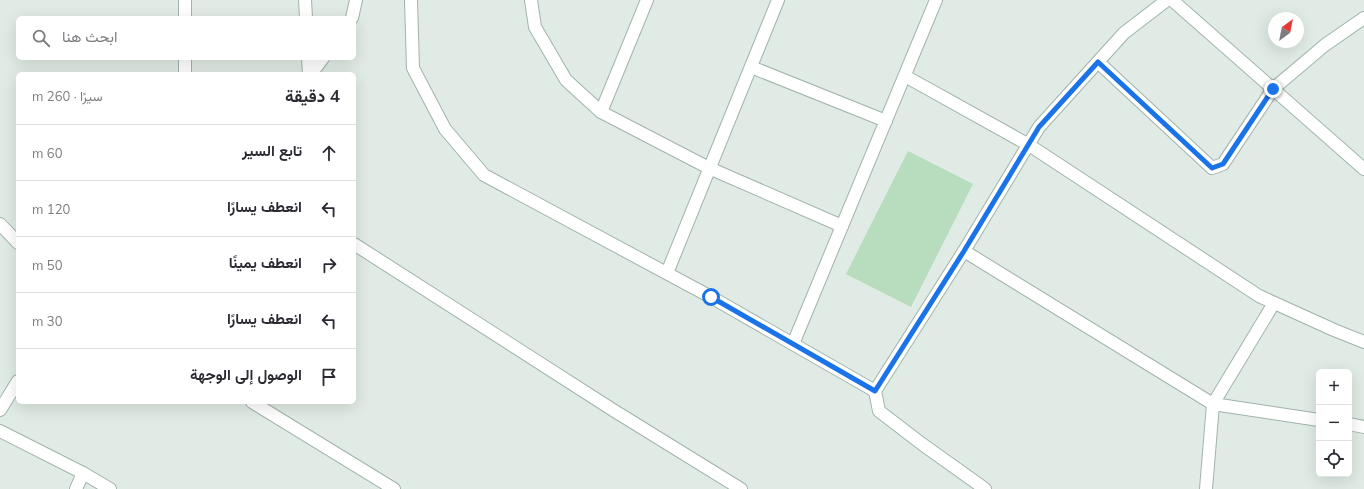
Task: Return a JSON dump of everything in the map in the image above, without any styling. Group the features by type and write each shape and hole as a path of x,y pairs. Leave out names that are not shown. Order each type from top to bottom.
{"street":[{"path":"185,0 185,16"},
{"path":"305,0 306,16"},
{"path":"352,16 356,0"},
{"path":"411,0 413,68 445,129 484,175 667,273 875,391"},
{"path":"531,0 535,27 566,80 601,112 709,168 842,226"},
{"path":"601,112 647,0"},
{"path":"667,273 778,0"},
{"path":"793,344 936,0"},
{"path":"985,489 879,411 875,391 964,251 1039,127 1124,33 1167,0"},
{"path":"1172,0 1364,169"},
{"path":"1098,62 1212,168 1223,164 1273,89 1325,45 1364,18"},
{"path":"185,60 185,72"},
{"path":"308,60 310,72"},
{"path":"312,72 321,60"},
{"path":"751,67 886,121"},
{"path":"905,76 1029,145 1259,296 1364,342"},
{"path":"0,224 16,241"},
{"path":"356,245 613,410 741,489"},
{"path":"964,251 1213,404 1316,420"},
{"path":"1206,489 1213,404 1274,303"},
{"path":"0,410 16,384"},
{"path":"255,404 394,489"},
{"path":"1352,425 1364,427"},
{"path":"0,431 83,473 110,489"},
{"path":"76,489 83,473"}],"green space":[{"path":"908,151 973,184 911,307 846,274"}],"route":[{"path":"711,297 875,391 964,251 1039,127 1098,62 1212,168 1223,164 1273,89"}]}
